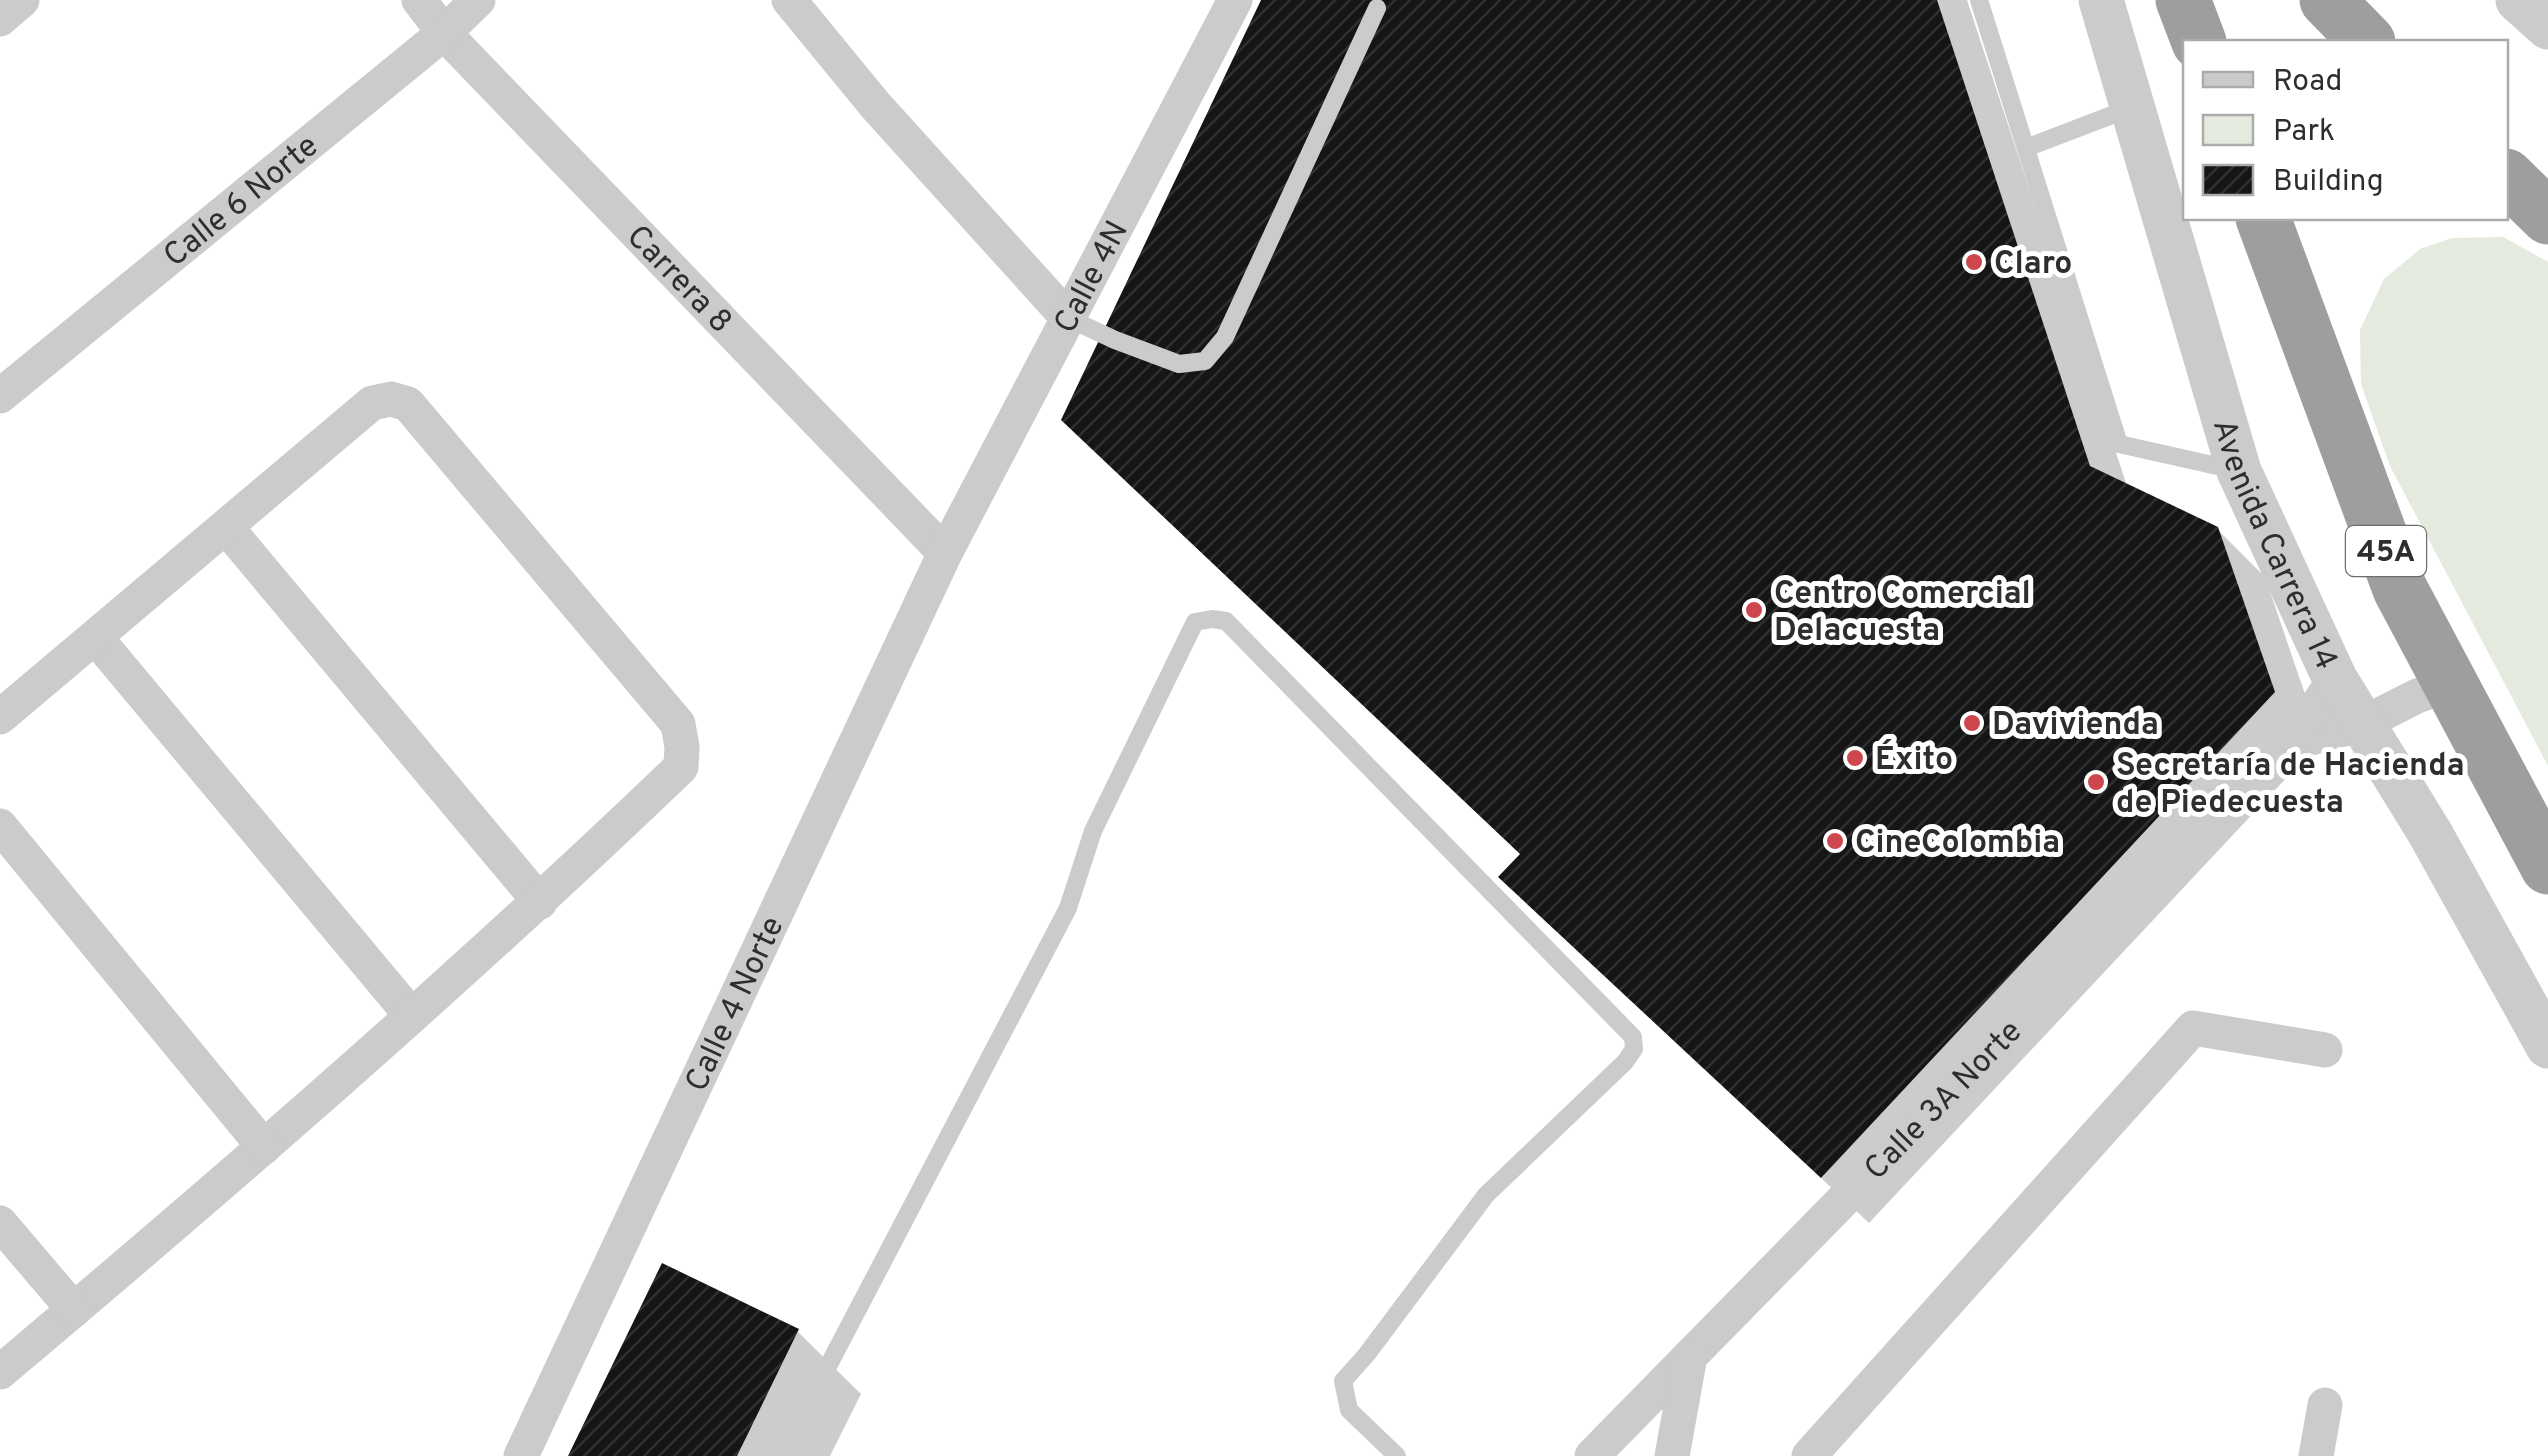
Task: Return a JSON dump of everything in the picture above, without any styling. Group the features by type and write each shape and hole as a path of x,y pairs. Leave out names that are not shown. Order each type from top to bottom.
{"highway":[{"path":"2183,0 2197,40"},
{"path":"2220,0 2224,40"},
{"path":"2327,0 2368,40"},
{"path":"2354,0 2369,40"},
{"path":"2508,178 2548,217"},
{"name":"45A","path":"2264,220 2400,590 2548,867"}],"street":[{"path":"0,19 22,0"},
{"name":"Carrera 8","path":"419,0 444,33 945,553"},
{"name":"Calle 6 Norte","path":"0,396 444,33 478,0"},
{"name":"Calle 4N","path":"945,553 1235,0"},
{"name":"Avenida Carrera 14","path":"2101,0 2239,472 2335,678 2430,833 2548,1046"},
{"path":"2518,0 2548,28"},
{"path":"803,5 876,106 1068,318"},
{"path":"0,718 372,403 391,399 408,404 678,724 682,747 681,768 540,902 264,1147 0,1372"},
{"path":"226,527 540,902"},
{"name":"Calle 4 Norte","path":"521,1456 945,553"},
{"path":"96,638 411,1016"},
{"name":"Calle 3A Norte","path":"1592,1456 2292,743 2335,678"},
{"path":"2292,743 2362,724 2417,696 2452,684"},
{"path":"0,826 264,1147"},
{"path":"1809,1456 2193,1028 2326,1050"},
{"path":"0,1223 74,1310"},
{"path":"1672,1456 1690,1356"},
{"path":"2316,1456 2325,1406"}],"lane":[{"path":"1979,0 2119,444 2239,472"},
{"path":"1068,318 1179,364 1205,361 1225,337 1378,8"},
{"path":"2026,148 2133,107"},
{"path":"780,1456 1068,908 1093,832 1195,622 1212,619 1226,621 1634,1038 1634,1049 1625,1062 1486,1196 1343,1381 1350,1410 1397,1456"}],"green space":[{"path":"2503,237 2548,262 2548,766 2390,466 2361,384 2360,330 2384,279 2420,249 2452,238"}],"building":[{"name":"Centro Comercial Delacuesta","path":"1261,0 1937,0 2090,466 2218,527 2275,692 1821,1178 1498,877 1520,854 1061,420"},
{"path":"662,1263 799,1329 737,1456 568,1456"}],"place":[{"name":"Claro","path":"1974,262"},
{"name":"Centro Comercial Delacuesta","path":"1754,610"},
{"name":"Davivienda","path":"1972,723"},
{"name":"Éxito","path":"1855,758"},
{"name":"Secretaría de Hacienda de Piedecuesta","path":"2096,782"},
{"name":"CineColombia","path":"1835,841"}]}
